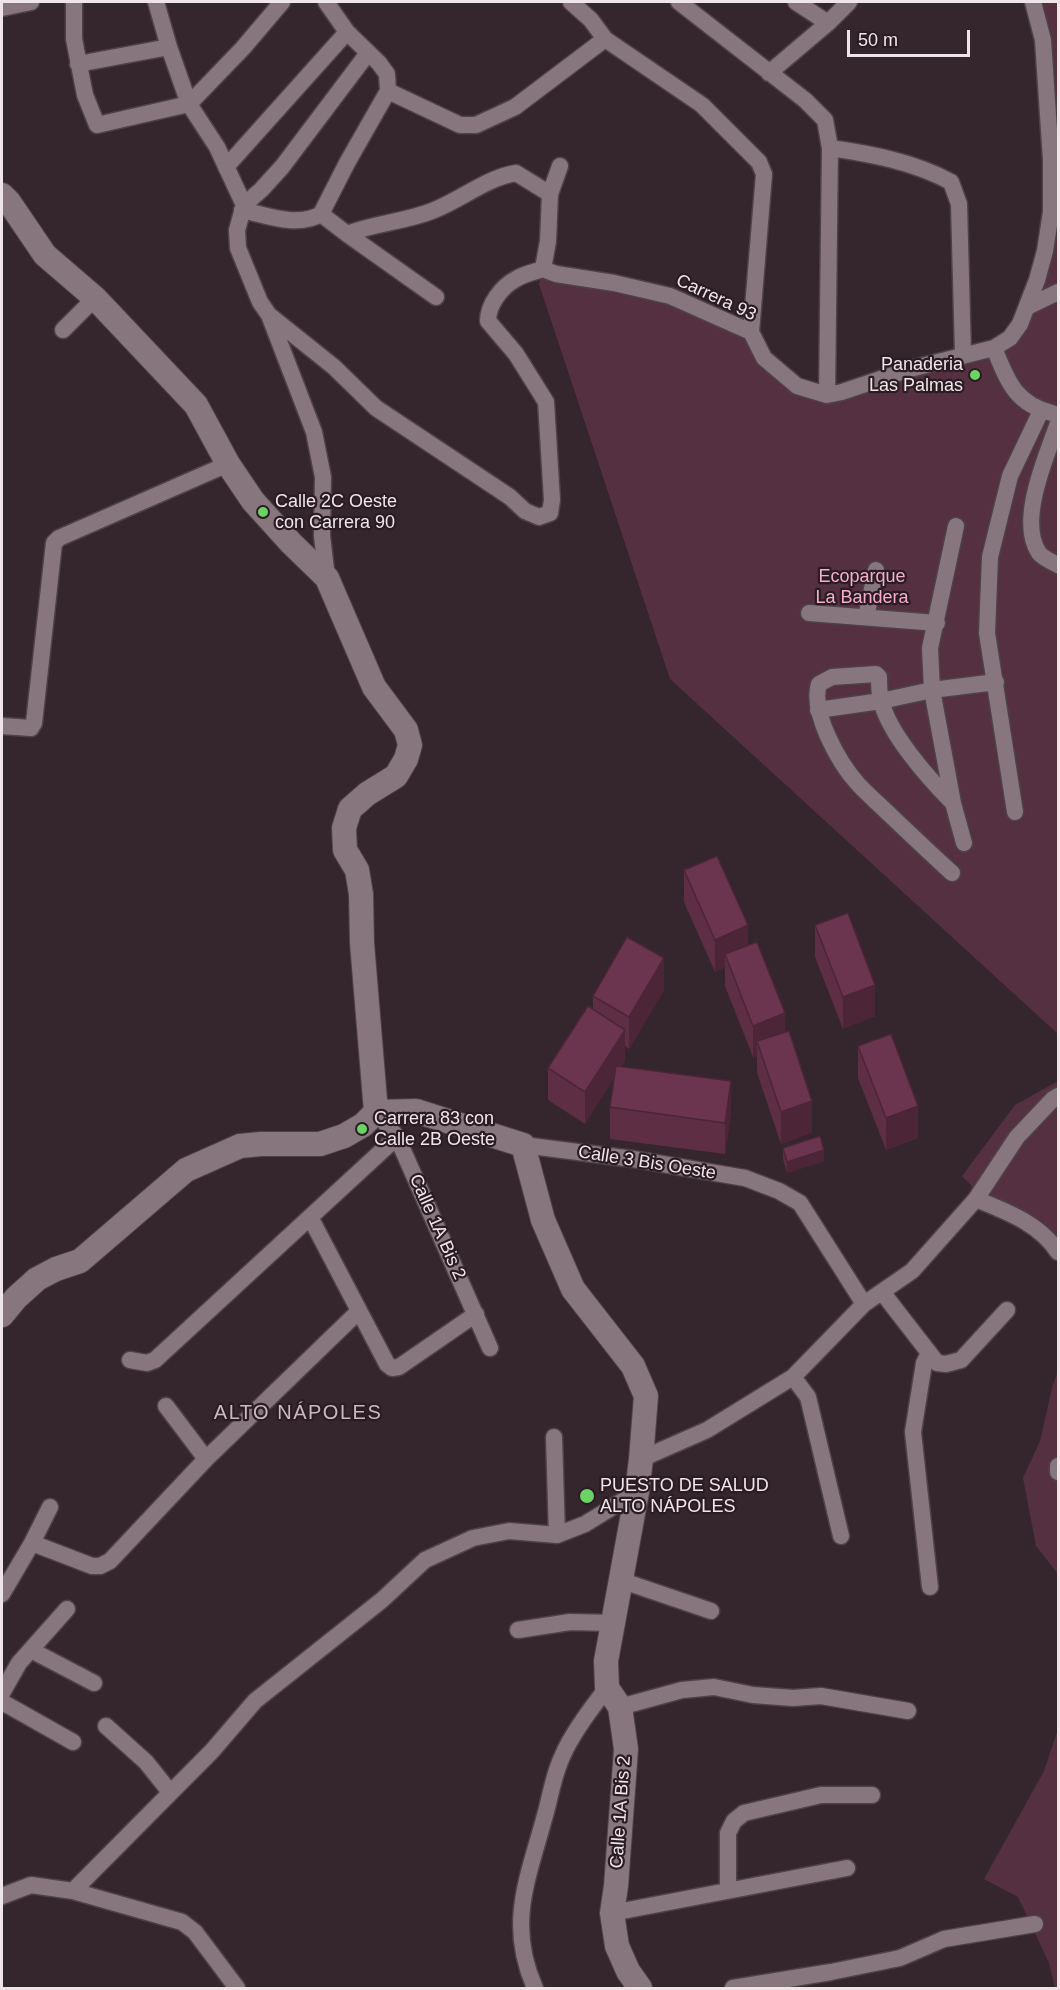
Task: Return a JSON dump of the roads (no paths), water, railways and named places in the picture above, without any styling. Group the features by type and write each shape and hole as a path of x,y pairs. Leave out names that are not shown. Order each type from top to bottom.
{"street":[{"path":"2,8 31,2"},
{"path":"74,2 74,39 78,64 85,95 97,125 189,104 243,48 282,2"},
{"path":"156,2 168,46 189,104 217,147 243,207"},
{"path":"243,207 292,221 315,218 321,214 388,91 387,74 379,63 346,32 326,2"},
{"path":"571,2 591,20 605,39 702,105 759,162 764,174 751,332"},
{"path":"679,2 805,100 825,120 830,148 826,395 963,354 994,348 1010,338 1020,324 1045,251 1051,212 1051,160 1043,40 1033,2"},
{"path":"796,2 828,23"},
{"path":"769,73 849,2"},
{"path":"226,167 346,32"},
{"path":"388,91 460,125 476,125 515,107 605,39"},
{"path":"78,64 168,46"},
{"path":"2,1315 16,1298 37,1279 56,1269 80,1261 186,1170 240,1146 320,1144 344,1136 363,1125 376,1112 362,943 362,894 357,870 345,850 344,828 350,809 367,794 396,776 406,759 410,745 406,730 374,687 327,578 322,536 323,477 315,432 269,315 260,302 238,248 237,230 243,207 282,167 368,53"},
{"path":"830,148 892,160 933,172 951,182 959,204 963,354"},
{"path":"269,315 334,367 376,408 491,483 525,512 539,517 550,513 552,500 546,402 516,354 488,321 488,311 494,300 515,279 543,269 548,241 550,194 560,166"},
{"path":"346,234 366,227 405,220 434,210 502,175 516,172 550,194"},
{"path":"2,195 45,255 95,298 196,405 228,464 253,501 327,578"},
{"path":"321,214 436,297"},
{"name":"Carrera 93","path":"543,269 556,274 614,283 670,296 751,332 764,358 797,386 826,395"},
{"path":"1027,307 1059,292"},
{"path":"63,330 95,298"},
{"path":"994,348 1006,380 1019,397 1041,411 1059,415"},
{"path":"1015,812 987,633 990,557 1010,476 1041,411"},
{"path":"1059,423 1037,484 1032,517 1032,538 1040,555 1059,565"},
{"path":"2,726 31,728 34,723 54,543 59,538 228,464"},
{"path":"956,525 930,648 932,690 953,803 964,843"},
{"path":"866,617 876,570"},
{"path":"809,613 937,623"},
{"path":"952,873 857,784 841,759 818,710 816,692 819,684 832,677 876,674 879,677 881,701 894,733 934,784 953,803"},
{"path":"818,710 881,701 932,690 996,682"},
{"path":"641,1459 707,1430 793,1377 864,1304 912,1271 976,1200 1017,1137 1053,1099 1059,1096"},
{"name":"Calle 3 Bis Oeste","path":"376,1112 416,1110 523,1145 633,1159 745,1178 779,1191 800,1203 864,1304"},
{"name":"Calle 1A Bis 2","path":"376,1112 397,1137 490,1348"},
{"path":"130,1360 151,1363 397,1137"},
{"name":"Calle 1A Bis 2","path":"523,1145 543,1220 573,1289 633,1366 646,1396 637,1492 606,1661 626,1749 612,1913 617,1946 628,1971 640,1989"},
{"path":"976,1200 1016,1216 1049,1238 1059,1252"},
{"path":"310,1217 387,1364 393,1368 399,1367 476,1314"},
{"path":"882,1292 937,1363 946,1364 961,1360 1007,1310"},
{"path":"32,1543 92,1566 100,1566 110,1561 206,1459 359,1311"},
{"path":"929,1353 924,1363 913,1432 930,1587"},
{"path":"793,1377 808,1397 841,1536"},
{"path":"166,1406 206,1459"},
{"path":"554,1437 557,1535"},
{"path":"1059,1466 1059,1472"},
{"path":"73,1891 212,1751 255,1701 382,1600 424,1560 474,1538 508,1531 557,1535 585,1524 637,1492"},
{"path":"2,1591 32,1543 50,1507"},
{"path":"620,1580 711,1611"},
{"path":"2,1693 19,1663 67,1609"},
{"path":"518,1630 570,1622 613,1623"},
{"path":"31,1650 93,1683"},
{"path":"535,1989 525,1966 521,1939 522,1899 562,1757 593,1706 614,1698 714,1687 753,1695 793,1698 821,1696 908,1712"},
{"path":"2,1702 73,1742"},
{"path":"106,1726 146,1762 170,1792"},
{"path":"728,1890 728,1833 734,1821 744,1813 821,1795 872,1795"},
{"path":"612,1913 847,1868"},
{"path":"2,1896 31,1885 73,1891 182,1922 195,1932 232,1987"},
{"path":"733,1989 900,1958 944,1939 1035,1924"}],"place":[{"name":"Panaderia Las Palmas","path":"975,375"},
{"name":"Calle 2C Oeste con Carrera 90","path":"263,512"},
{"name":"Carrera 83 con Calle 2B Oeste","path":"362,1129"},
{"name":"PUESTO DE SALUD ALTO NÁPOLES","path":"587,1496"}],"district":[{"name":"ALTO NÁPOLES","path":"298,1413"}],"park label":[{"name":"Ecoparque La Bandera","path":"862,587"}]}
